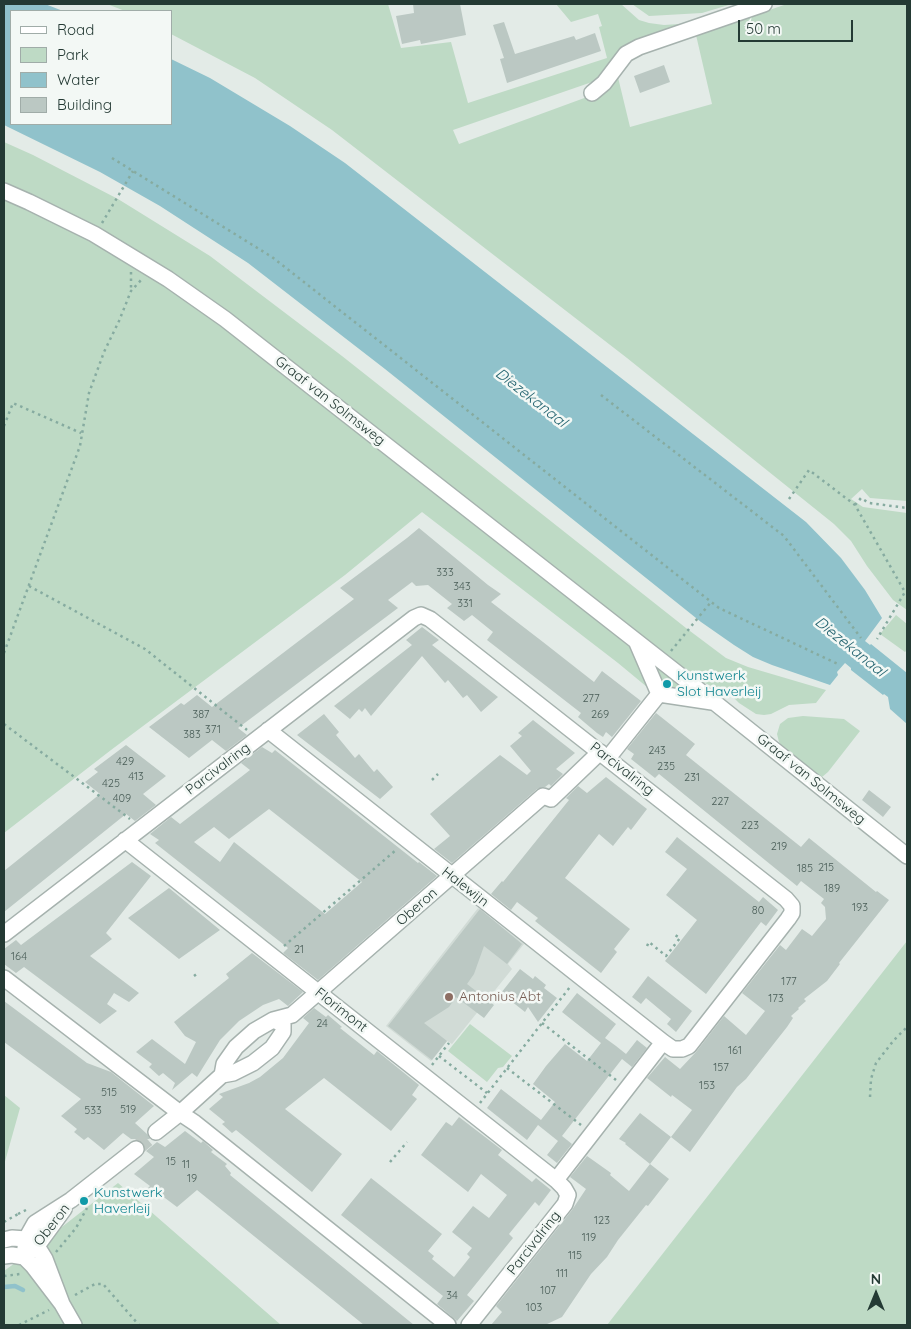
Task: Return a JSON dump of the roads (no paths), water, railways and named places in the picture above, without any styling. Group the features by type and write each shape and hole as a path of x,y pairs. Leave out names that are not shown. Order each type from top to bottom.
{"street":[{"path":"592,93 604,83 626,54 639,47 764,4"},
{"name":"Graaf van Solmsweg","path":"4,191 94,234 152,269 225,319 714,702 907,856"},
{"name":"Parcivalring","path":"4,934 414,618 421,615 430,619 604,755 786,899 792,906 792,913 788,919 689,1046 682,1049 673,1049 663,1042"},
{"name":"Graaf van Solmsweg","path":"636,641 659,694"},
{"path":"604,755 659,694 714,702"},
{"name":"Halewijn","path":"263,734 407,841 663,1042"},
{"name":"Oberon","path":"222,1075 224,1064 236,1047 254,1031 273,1020 292,1015 314,989 449,874 543,796 550,799 604,755"},
{"name":"Florimont","path":"126,840 556,1180"},
{"path":"4,978 195,1123 448,1325"},
{"name":"Oberon","path":"156,1132 222,1075 233,1073 253,1063 272,1048 283,1032 283,1024 273,1020"},
{"path":"556,1180 663,1042"},
{"name":"Oberon","path":"24,1257 32,1243 35,1224 71,1200 136,1150"},
{"name":"Parcivalring","path":"469,1325 565,1204 568,1195 556,1180"},
{"path":"4,1240 12,1238 32,1243 45,1259 62,1304"},
{"path":"4,1256 24,1257 62,1304 74,1325"}],"water":[{"name":"Diezekanaal","path":"4,4 45,4 60,10 10,10 10,125 172,125 172,59 210,78 290,126 345,163 806,522 841,558 865,590 882,618 865,641 907,673 907,724 890,709 888,697 851,670 845,663 837,672 838,675 830,685 772,665 753,657 734,645 701,622 385,369 248,263 160,206 100,172 4,125"}],"waterway":[{"path":"4,1287 15,1286 23,1290"}],"tunnel":[{"path":"136,1149 156,1132"}],"place":[{"name":"Kunstwerk Slot Haverleij","path":"667,684"},
{"name":"Antonius Abt","path":"449,997"},
{"name":"Kunstwerk Haverleij","path":"84,1201"}]}
